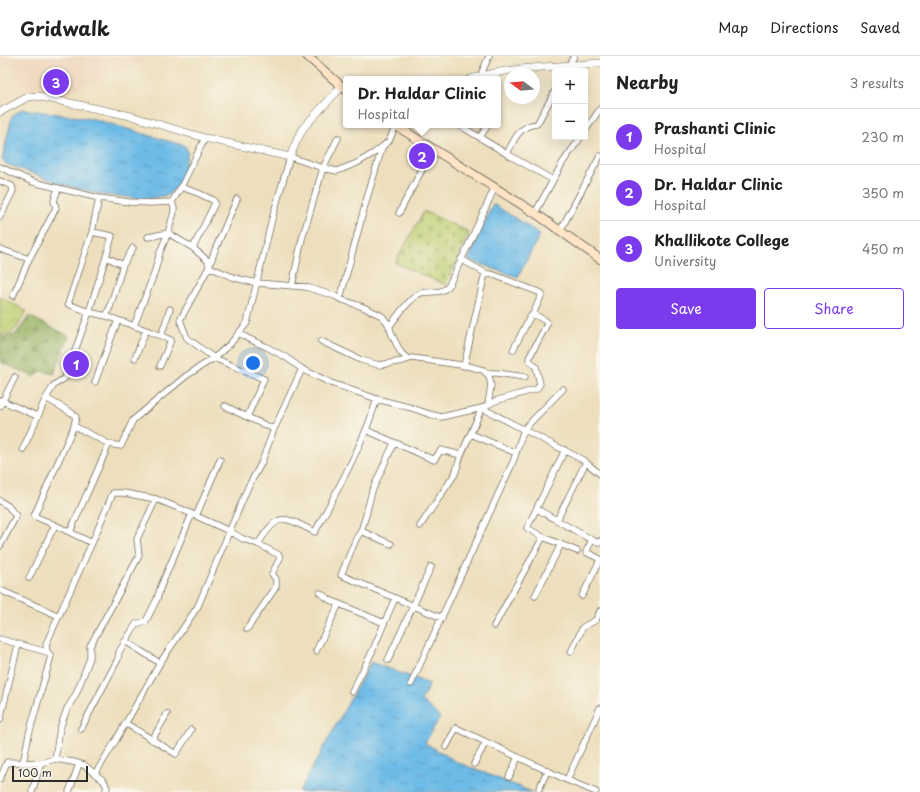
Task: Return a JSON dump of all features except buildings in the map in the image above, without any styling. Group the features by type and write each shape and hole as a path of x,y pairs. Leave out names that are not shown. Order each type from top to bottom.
{"main road":[{"path":"307,56 343,87"},
{"path":"400,128 535,213 600,259"}],"street":[{"path":"481,76 489,56"},
{"path":"567,56 570,65"},
{"path":"494,76 600,62"},
{"path":"570,65 600,66"},
{"path":"74,426 109,444 121,446 133,420 186,376 214,358 230,344 247,323 272,219 290,157 304,127 343,89"},
{"path":"0,112 28,97 37,96 131,116 205,138 290,157 337,171 382,148 389,141 394,128"},
{"path":"508,154 513,142 520,132 530,125 537,124 552,97"},
{"path":"588,127 600,109"},
{"path":"464,128 552,180"},
{"path":"480,137 486,128"},
{"path":"134,326 168,233 174,212 172,202 205,138"},
{"path":"292,286 302,239 323,168 338,138"},
{"path":"535,213 552,180 579,140"},
{"path":"340,300 365,205 382,148"},
{"path":"399,213 433,149"},
{"path":"560,231 600,156"},
{"path":"0,167 33,182 99,198 136,203 172,202"},
{"path":"0,181 12,186 13,191 0,217"},
{"path":"390,327 412,299 418,294 423,292 444,290 448,287 494,187"},
{"path":"13,296 28,259 56,208 54,201 58,188"},
{"path":"180,188 198,193 213,200 215,203 193,248"},
{"path":"99,198 92,232 68,304 88,312 118,320 171,340 160,366"},
{"path":"237,199 209,267 180,320 187,338 214,358 264,379 247,417"},
{"path":"23,449 46,398 54,385 65,378 106,258 112,236 92,232"},
{"path":"148,237 168,233 193,248 208,261 209,267"},
{"path":"0,248 28,259"},
{"path":"106,316 123,264 132,248"},
{"path":"106,258 123,264"},
{"path":"462,259 485,273 494,275 542,294 533,314 513,350"},
{"path":"209,267 235,278 257,283 306,287 363,307 382,316 390,327 401,353 408,359"},
{"path":"464,366 485,273"},
{"path":"160,336 170,309"},
{"path":"239,333 246,338 287,358 302,369 331,382 376,399 441,417 482,408 495,401 537,389 539,387 540,384 536,367 529,360 529,358 547,324 546,321 533,314"},
{"path":"95,382 118,320"},
{"path":"135,358 146,330"},
{"path":"320,341 361,360 379,365 412,358 483,370 489,376 491,385 488,404"},
{"path":"95,774 160,663 198,606 248,487 261,464 274,429 302,369"},
{"path":"486,373 525,377"},
{"path":"14,377 1,403 37,416"},
{"path":"411,684 513,462 524,430 563,389"},
{"path":"46,398 72,413 76,417 74,426 34,516 92,543"},
{"path":"258,544 271,526 283,519 289,520 315,532 342,481 366,430 376,399"},
{"path":"225,406 274,429"},
{"path":"482,408 583,460 600,474"},
{"path":"420,526 454,474 482,408"},
{"path":"366,430 434,460 441,450 462,455"},
{"path":"471,434 516,452"},
{"path":"394,443 372,491 361,531 356,539 341,575 442,618"},
{"path":"70,532 109,444"},
{"path":"565,450 527,528 543,537 577,551"},
{"path":"81,729 118,659 119,652 136,624 146,621 220,460"},
{"path":"557,520 586,462"},
{"path":"47,652 46,644 114,493 124,493 156,499 229,531 243,539 258,544 279,555 280,558 272,574 276,579 276,587 247,629"},
{"path":"55,759 60,728 76,694 90,658 90,646 139,556 137,539 156,499"},
{"path":"0,501 8,506 16,516 0,546"},
{"path":"537,509 592,540 599,543 600,542"},
{"path":"29,578 55,525"},
{"path":"361,531 391,544"},
{"path":"494,626 543,537"},
{"path":"582,596 600,560 586,552 592,540"},
{"path":"535,596 561,544"},
{"path":"388,660 431,567"},
{"path":"0,590 59,616"},
{"path":"320,592 330,600 384,623"},
{"path":"352,692 372,652 395,598"},
{"path":"316,651 339,604"},
{"path":"572,652 583,627 596,620 600,611"},
{"path":"0,639 47,652 51,656 28,734 23,763"},
{"path":"126,641 160,663"},
{"path":"0,720 18,645"},
{"path":"567,780 600,708"},
{"path":"152,740 167,714"},
{"path":"125,723 176,754 191,730"},
{"path":"446,748 456,728 547,771 596,792"},
{"path":"474,764 486,742"},
{"path":"508,777 518,757"},
{"path":"0,779 7,762 41,763 55,759 84,765 104,781 107,788 105,792"},
{"path":"32,792 41,763"},
{"path":"68,792 79,764"},
{"path":"539,790 547,771"}],"shaded area":[{"path":"0,56 141,56 143,62 55,98 26,96 11,68 2,65"}],"green space":[{"path":"424,211 469,232 446,285 395,263"},
{"path":"0,297 27,311 12,333 0,335"},
{"path":"29,316 69,336 54,374 41,371 35,377 0,362 0,337 15,335"}],"water":[{"path":"22,109 94,119 185,146 188,152 180,184 168,195 147,199 104,195 61,184 6,164 2,160 12,116"},
{"path":"493,204 540,234 518,277 468,260"},
{"path":"371,662 430,684 421,700 440,717 425,743 457,762 532,792 299,792"}],"place":[{"name":"Khallikote College","path":"56,82"},
{"name":"Dr. Haldar Clinic","path":"422,156"},
{"name":"Prashanti Clinic","path":"76,364"}]}
